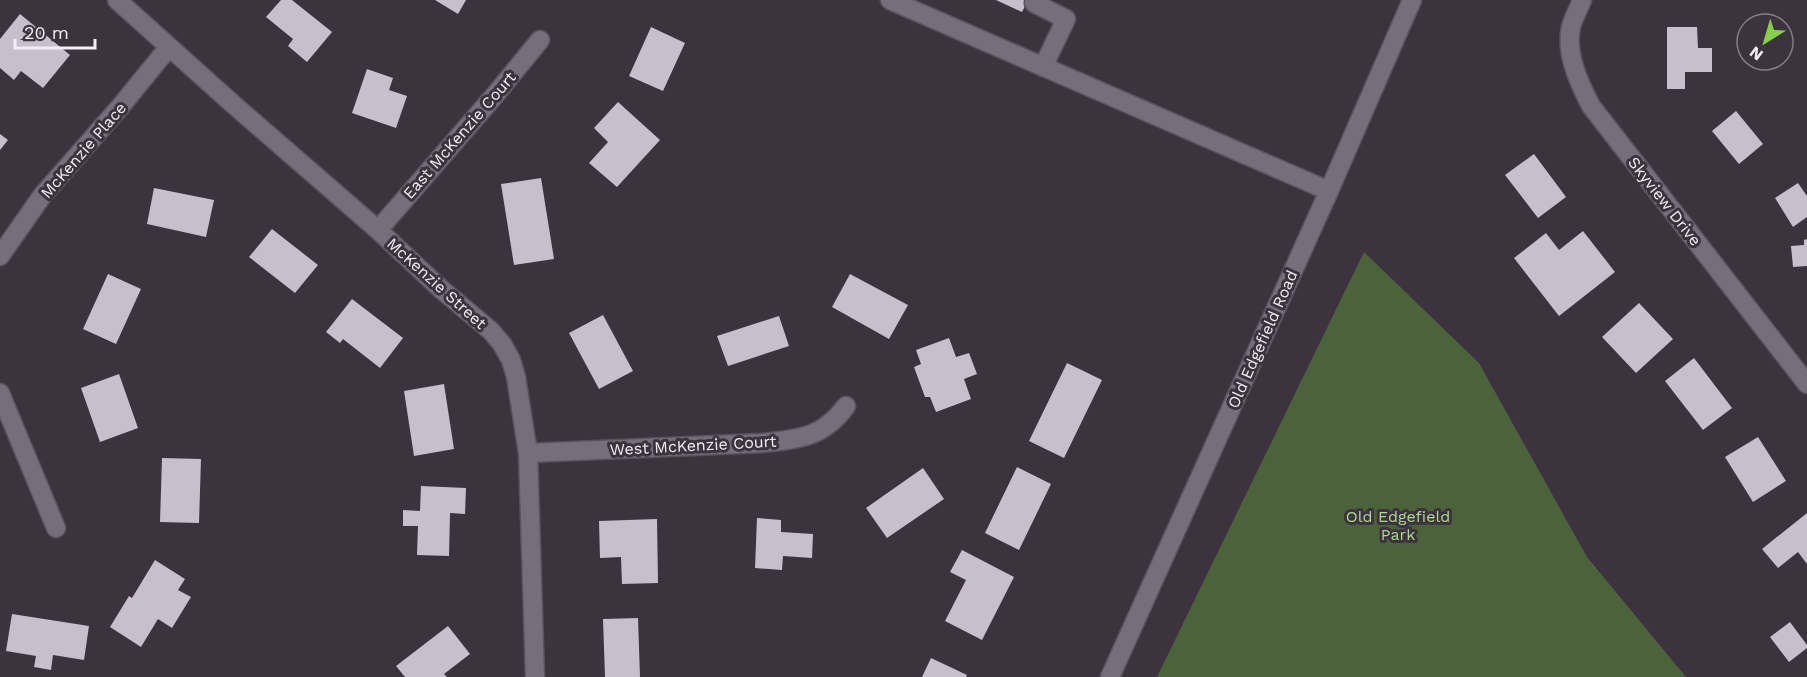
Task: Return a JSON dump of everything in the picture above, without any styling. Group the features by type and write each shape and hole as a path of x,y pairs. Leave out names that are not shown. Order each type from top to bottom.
{"street":[{"name":"McKenzie Street","path":"117,0 378,230 441,289 491,331 502,344 511,360 516,377 528,453 535,677"},
{"path":"890,0 1329,191"},
{"name":"Old Edgefield Road","path":"1110,677 1329,191 1412,0"},
{"name":"Skyview Drive","path":"1582,0 1570,28 1571,49 1575,69 1591,106 1807,384"},
{"path":"1034,3 1066,19 1043,67"},
{"name":"East McKenzie Court","path":"378,230 540,40"},
{"name":"McKenzie Place","path":"0,256 42,196 120,107 169,46"},
{"path":"0,393 56,528"},
{"name":"West McKenzie Court","path":"528,453 796,440 812,436 826,428 846,406"}],"green space":[{"name":"Old Edgefield Park","path":"1364,252 1479,363 1587,557 1686,677 1157,677"}],"building":[{"path":"281,0 292,0 332,32 307,62 288,46 293,39 266,17"},
{"path":"435,0 466,0 458,14"},
{"path":"996,0 1028,0 1022,12"},
{"path":"20,14 70,55 43,88 21,71 14,80 0,68 0,39"},
{"path":"651,27 685,43 663,91 629,76"},
{"path":"1667,27 1697,27 1698,48 1712,48 1712,72 1685,72 1685,89 1667,89"},
{"path":"367,69 393,78 389,90 407,96 396,128 352,113"},
{"path":"618,102 660,140 617,187 589,163 608,142 594,128"},
{"path":"1736,111 1763,144 1739,164 1712,131"},
{"path":"0,134 8,140 0,150"},
{"path":"1534,154 1566,197 1538,218 1505,175"},
{"path":"541,178 554,259 514,265 501,184"},
{"path":"1798,183 1807,196 1807,217 1793,227 1775,198"},
{"path":"154,188 214,200 206,237 147,224"},
{"path":"272,229 318,265 295,293 249,257"},
{"path":"1583,231 1615,272 1559,316 1514,258 1546,233 1559,250"},
{"path":"1807,239 1807,266 1793,267 1791,246 1804,245 1804,240"},
{"path":"108,274 141,289 116,344 83,329"},
{"path":"850,274 908,305 889,339 832,307"},
{"path":"352,299 403,338 380,368 343,339 340,343 326,332"},
{"path":"1639,303 1673,339 1636,373 1602,337"},
{"path":"603,315 633,371 599,389 569,333"},
{"path":"779,316 789,346 728,366 717,336"},
{"path":"949,338 956,357 969,353 977,374 964,379 971,399 936,412 930,397 925,397 914,367 921,364 916,350"},
{"path":"1694,358 1732,408 1703,430 1665,381"},
{"path":"1067,363 1102,380 1064,458 1029,441"},
{"path":"119,374 138,428 100,442 81,388"},
{"path":"444,384 454,449 414,456 404,391"},
{"path":"1758,437 1786,481 1753,502 1725,457"},
{"path":"162,458 201,459 199,523 160,522"},
{"path":"1017,467 1051,484 1019,550 985,533"},
{"path":"923,468 944,499 887,538 866,508"},
{"path":"421,486 466,488 465,514 450,513 449,556 417,555 418,526 403,526 403,510 420,511"},
{"path":"1807,513 1807,564 1798,552 1778,568 1762,549"},
{"path":"757,518 781,520 781,532 813,534 812,558 783,556 782,570 755,568"},
{"path":"657,519 658,583 622,584 621,557 600,558 599,521"},
{"path":"962,550 1014,577 982,640 945,621 966,580 950,572"},
{"path":"155,560 185,579 178,590 191,597 172,628 158,619 141,647 110,627 129,596 132,598"},
{"path":"12,614 89,626 84,660 53,655 51,670 34,667 36,656 6,651"},
{"path":"638,618 640,677 605,677 603,619"},
{"path":"1790,622 1807,648 1789,662 1770,637"},
{"path":"448,626 470,654 444,674 447,677 405,677 396,666"},
{"path":"931,658 967,675 966,677 922,677"}]}
